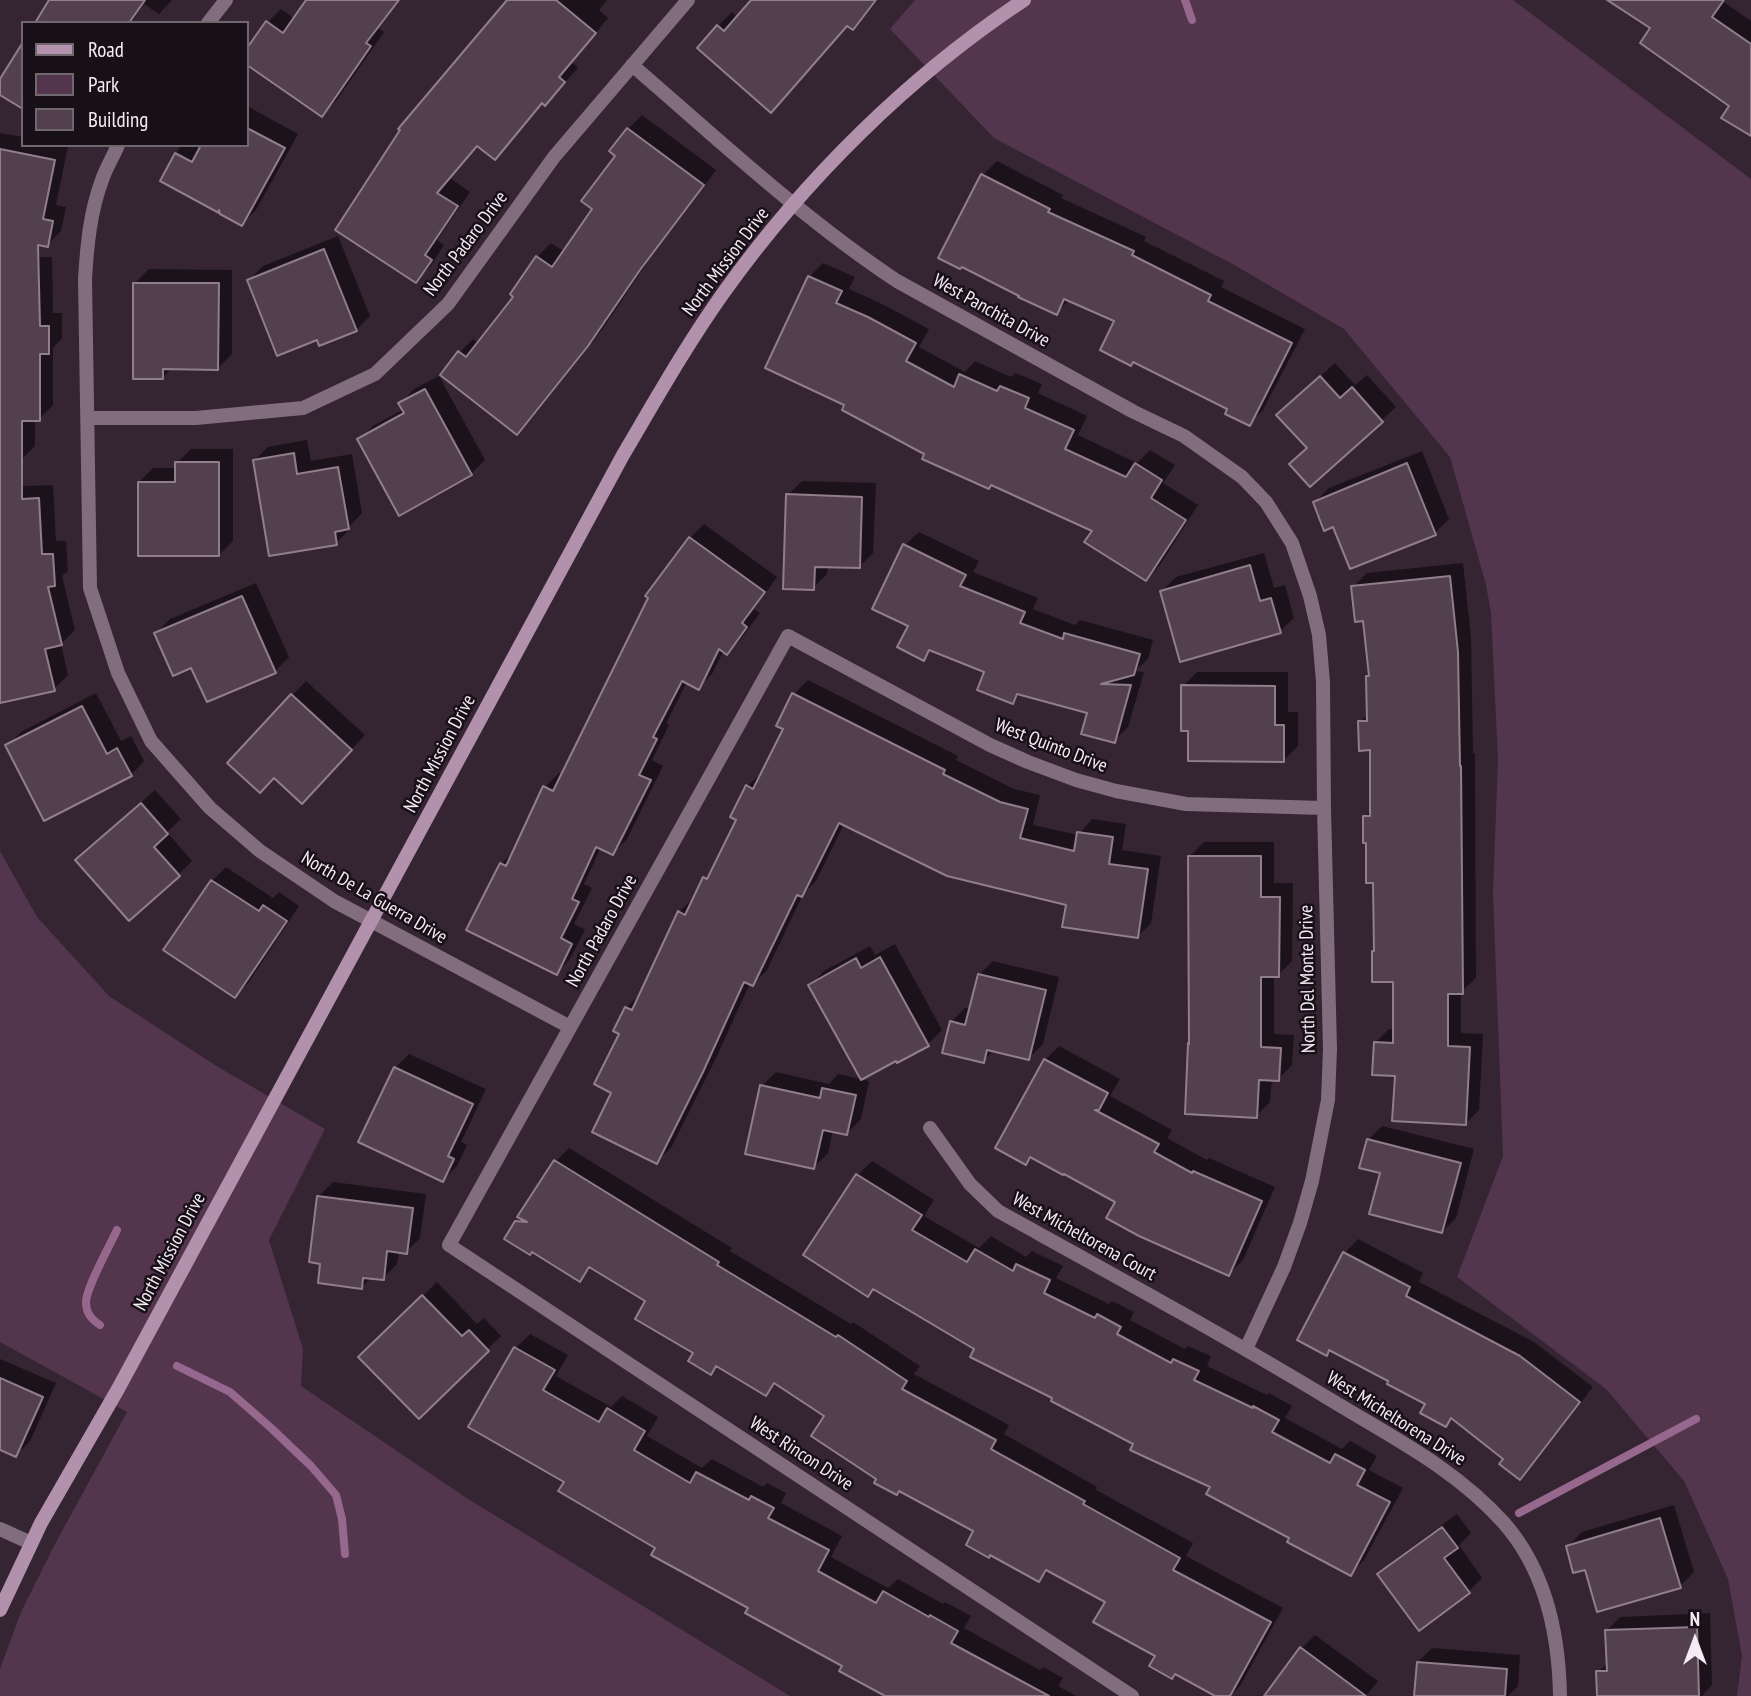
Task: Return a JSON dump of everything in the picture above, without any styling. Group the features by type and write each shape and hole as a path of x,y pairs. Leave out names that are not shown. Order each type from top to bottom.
{"street":[{"path":"210,21 226,0"},
{"name":"North Padaro Drive","path":"88,418 196,418 303,408 375,374 448,304 554,157 688,0"},
{"name":"North Mission Drive","path":"0,1610 31,1543 118,1389 624,454 676,363 725,291 794,204 902,93 956,48 1024,0"},
{"name":"West Panchita Drive","path":"632,65 794,204 897,281 1134,412 1184,436 1242,477 1266,502 1293,543 1310,596"},
{"name":"North De La Guerra Drive","path":"117,147 102,180 93,212 85,279 90,588 118,673 150,741 211,808 260,851 334,901 570,1027"},
{"name":"North Del Monte Drive","path":"1246,1349 1284,1267 1300,1223 1312,1181 1328,1100 1330,1049 1323,682 1319,635 1310,596"},
{"name":"North Padaro Drive","path":"449,1245 788,636"},
{"name":"West Quinto Drive","path":"788,636 990,745 1076,780 1186,804 1324,807"},
{"name":"West Micheltorena Court","path":"930,1128 970,1184 998,1211 1246,1349"},
{"name":"West Rincon Drive","path":"449,1245 1132,1696"},
{"name":"West Micheltorena Drive","path":"1246,1349 1438,1465 1476,1495 1505,1524 1529,1559 1543,1591 1553,1623 1560,1662 1560,1696"},
{"path":"0,1529 31,1543"}],"green space":[{"path":"915,0 1513,0 1751,179 1751,1696 1737,1696 1742,1656 1728,1579 1684,1481 1606,1389 1457,1277 1503,1156 1493,893 1498,760 1491,613 1486,585 1450,457 1344,329 1236,266 994,138 890,29"},
{"path":"0,851 37,917 109,996 218,1067 325,1129 269,1240 303,1349 301,1386 465,1497 790,1696 0,1696 0,1669 21,1612 127,1412 0,1342"}],"building":[{"path":"49,0 145,0 130,21 36,21"},
{"path":"306,0 399,0 366,43 371,46 322,117 248,66 248,47 266,21 283,33"},
{"path":"507,0 556,0 596,33 559,77 565,82 545,106 542,103 495,160 477,146 437,193 458,206 425,255 432,260 416,283 335,230 400,130 398,129"},
{"path":"751,0 876,0 853,30 847,26 771,113 697,48 717,25 724,31"},
{"path":"1607,0 1724,0 1712,17 1751,44 1751,136 1721,118 1729,106 1640,43 1650,28"},
{"path":"21,45 21,108 0,95 0,79"},
{"path":"627,128 704,185 640,270 588,346 517,435 440,375 458,351 466,357 513,297 510,294 536,256 552,267 592,209 581,201 615,156 609,151"},
{"path":"248,129 285,148 242,226 220,214 219,210 219,213 160,181 175,153 192,162 200,147 248,147"},
{"path":"0,149 55,160 43,219 53,221 48,247 38,245 40,326 49,326 49,354 40,354 40,421 22,421 22,499 39,498 42,554 53,554 55,586 48,587 62,645 45,649 55,691 0,703"},
{"path":"981,174 1050,209 1048,212 1134,251 1132,255 1211,295 1208,301 1292,343 1250,426 1225,414 1227,409 1133,362 1131,366 1100,350 1114,321 1064,299 1057,315 962,267 960,269 938,258"},
{"path":"324,249 357,331 319,346 317,340 277,356 247,280"},
{"path":"808,276 842,291 836,303 916,343 906,361 954,387 959,374 997,391 1000,386 1029,398 1025,408 1074,430 1065,449 1126,477 1135,463 1162,480 1151,498 1186,520 1146,581 1084,542 1092,531 991,485 989,489 922,459 924,454 842,410 844,405 765,368"},
{"path":"133,283 219,283 218,370 163,369 163,379 133,379"},
{"path":"1320,376 1340,398 1352,387 1383,422 1310,487 1289,464 1307,448 1276,415"},
{"path":"425,389 472,475 399,516 357,439 404,413 398,403"},
{"path":"294,453 297,474 338,467 349,529 335,532 337,545 269,556 253,460"},
{"path":"175,462 219,462 219,556 138,556 138,482 175,482"},
{"path":"1407,463 1436,535 1350,569 1333,527 1324,531 1313,502"},
{"path":"786,494 862,497 860,568 815,567 814,590 783,589"},
{"path":"689,537 765,592 742,623 747,627 727,655 719,649 699,690 682,681 653,737 657,739 639,775 651,780 613,855 596,847 572,899 579,902 561,938 572,944 557,975 466,930 500,863 506,866 543,786 553,791 648,598 645,596"},
{"path":"903,544 966,575 960,586 1025,612 1020,623 1063,639 1064,633 1140,654 1134,675 1101,684 1131,685 1115,743 1081,734 1087,713 1017,694 1013,704 977,690 984,672 929,650 924,661 897,647 908,626 872,609"},
{"path":"1250,565 1260,601 1271,598 1281,633 1180,662 1160,591"},
{"path":"1450,576 1458,652 1463,994 1448,994 1448,1046 1470,1047 1466,1125 1392,1121 1395,1076 1372,1075 1374,1042 1393,1043 1393,982 1372,982 1373,883 1366,883 1366,843 1363,843 1363,816 1370,816 1370,750 1359,751 1358,721 1367,721 1366,676 1369,676 1363,621 1355,622 1351,586"},
{"path":"242,596 276,673 207,702 191,668 173,676 154,633"},
{"path":"1181,685 1275,686 1275,725 1284,725 1284,762 1188,761 1188,731 1181,731"},
{"path":"792,693 945,770 943,774 1000,802 1028,809 1020,838 1074,851 1077,832 1113,837 1109,864 1148,869 1138,938 1062,927 1066,905 947,876 839,823 802,897 797,895 753,986 744,982 657,1164 592,1132 611,1093 594,1084 619,1034 613,1031 625,1007 632,1010 678,911 685,915 703,877 707,879 736,820 730,817 746,785 753,789 783,729 776,726"},
{"path":"291,694 352,750 302,804 274,778 260,793 227,763"},
{"path":"82,706 107,754 117,748 132,776 44,821 5,745"},
{"path":"141,803 168,834 154,847 180,876 129,921 75,860"},
{"path":"1188,856 1261,856 1261,897 1280,897 1279,977 1261,977 1261,1047 1281,1048 1279,1081 1259,1080 1257,1118 1185,1114 1189,1044"},
{"path":"211,880 259,911 263,905 287,921 235,998 163,950"},
{"path":"880,957 929,1046 861,1080 808,985 856,958 861,968"},
{"path":"978,974 1046,990 1029,1060 987,1050 984,1063 942,1053 950,1021 965,1025"},
{"path":"1044,1059 1108,1093 1099,1110 1095,1110 1159,1144 1154,1152 1192,1173 1193,1171 1262,1201 1229,1276 1139,1236 1106,1218 1115,1202 1064,1174 1030,1157 1026,1165 995,1148"},
{"path":"394,1067 473,1104 448,1156 454,1159 443,1182 358,1142"},
{"path":"760,1085 820,1098 822,1088 856,1095 847,1135 823,1130 814,1169 745,1154"},
{"path":"1367,1139 1461,1163 1442,1233 1369,1214 1380,1173 1359,1168"},
{"path":"554,1160 719,1262 717,1265 836,1337 838,1335 907,1381 902,1389 996,1440 991,1449 1180,1558 1173,1570 1271,1622 1230,1696 1215,1696 1175,1674 1172,1679 1149,1666 1155,1656 1093,1622 1105,1602 1046,1570 1039,1582 990,1555 989,1558 966,1545 973,1531 899,1491 897,1495 874,1483 876,1479 811,1436 824,1416 774,1383 766,1396 716,1366 711,1375 688,1361 693,1353 635,1319 645,1301 589,1267 580,1282 532,1252 530,1255 504,1239 515,1221 527,1222 517,1217"},
{"path":"856,1174 922,1215 912,1230 967,1262 975,1249 1013,1271 1016,1264 1050,1280 1044,1293 1095,1318 1097,1314 1121,1327 1117,1334 1171,1363 1173,1359 1199,1371 1194,1380 1279,1420 1272,1432 1330,1463 1335,1454 1365,1470 1357,1485 1390,1502 1351,1576 1287,1542 1289,1538 1206,1494 1210,1487 1130,1450 1133,1444 1051,1401 1052,1398 970,1357 974,1349 873,1289 868,1297 803,1255"},
{"path":"317,1196 413,1208 407,1254 387,1251 384,1280 363,1278 362,1289 318,1283 320,1264 309,1262"},
{"path":"1343,1252 1410,1287 1406,1296 1520,1356 1580,1402 1520,1480 1499,1464 1503,1459 1451,1418 1446,1427 1420,1413 1425,1404 1387,1384 1388,1381 1329,1350 1327,1356 1297,1340"},
{"path":"422,1295 462,1336 469,1330 489,1351 419,1419 358,1357"},
{"path":"514,1347 555,1370 543,1390 599,1422 607,1408 645,1431 634,1450 690,1483 696,1472 749,1500 751,1496 774,1508 768,1518 829,1550 818,1571 876,1603 883,1591 929,1617 930,1615 958,1631 951,1643 1049,1696 885,1696 839,1671 842,1666 745,1613 748,1608 651,1555 655,1548 558,1491 564,1482 468,1427"},
{"path":"0,1378 43,1397 16,1457 0,1450"},
{"path":"1660,1518 1681,1588 1597,1612 1585,1570 1573,1573 1566,1546"},
{"path":"1442,1527 1458,1548 1444,1558 1470,1593 1419,1631 1377,1574"},
{"path":"1697,1627 1699,1696 1597,1696 1596,1671 1607,1671 1605,1630"},
{"path":"1300,1647 1366,1696 1264,1696"},
{"path":"1417,1662 1507,1669 1505,1696 1414,1696"}],"waterway":[{"path":"1185,0 1192,20"},
{"path":"100,1325 88,1313 87,1296 117,1230"},
{"path":"177,1366 230,1392 311,1466 336,1495 342,1519 345,1554"},
{"path":"1519,1513 1696,1419"}]}
